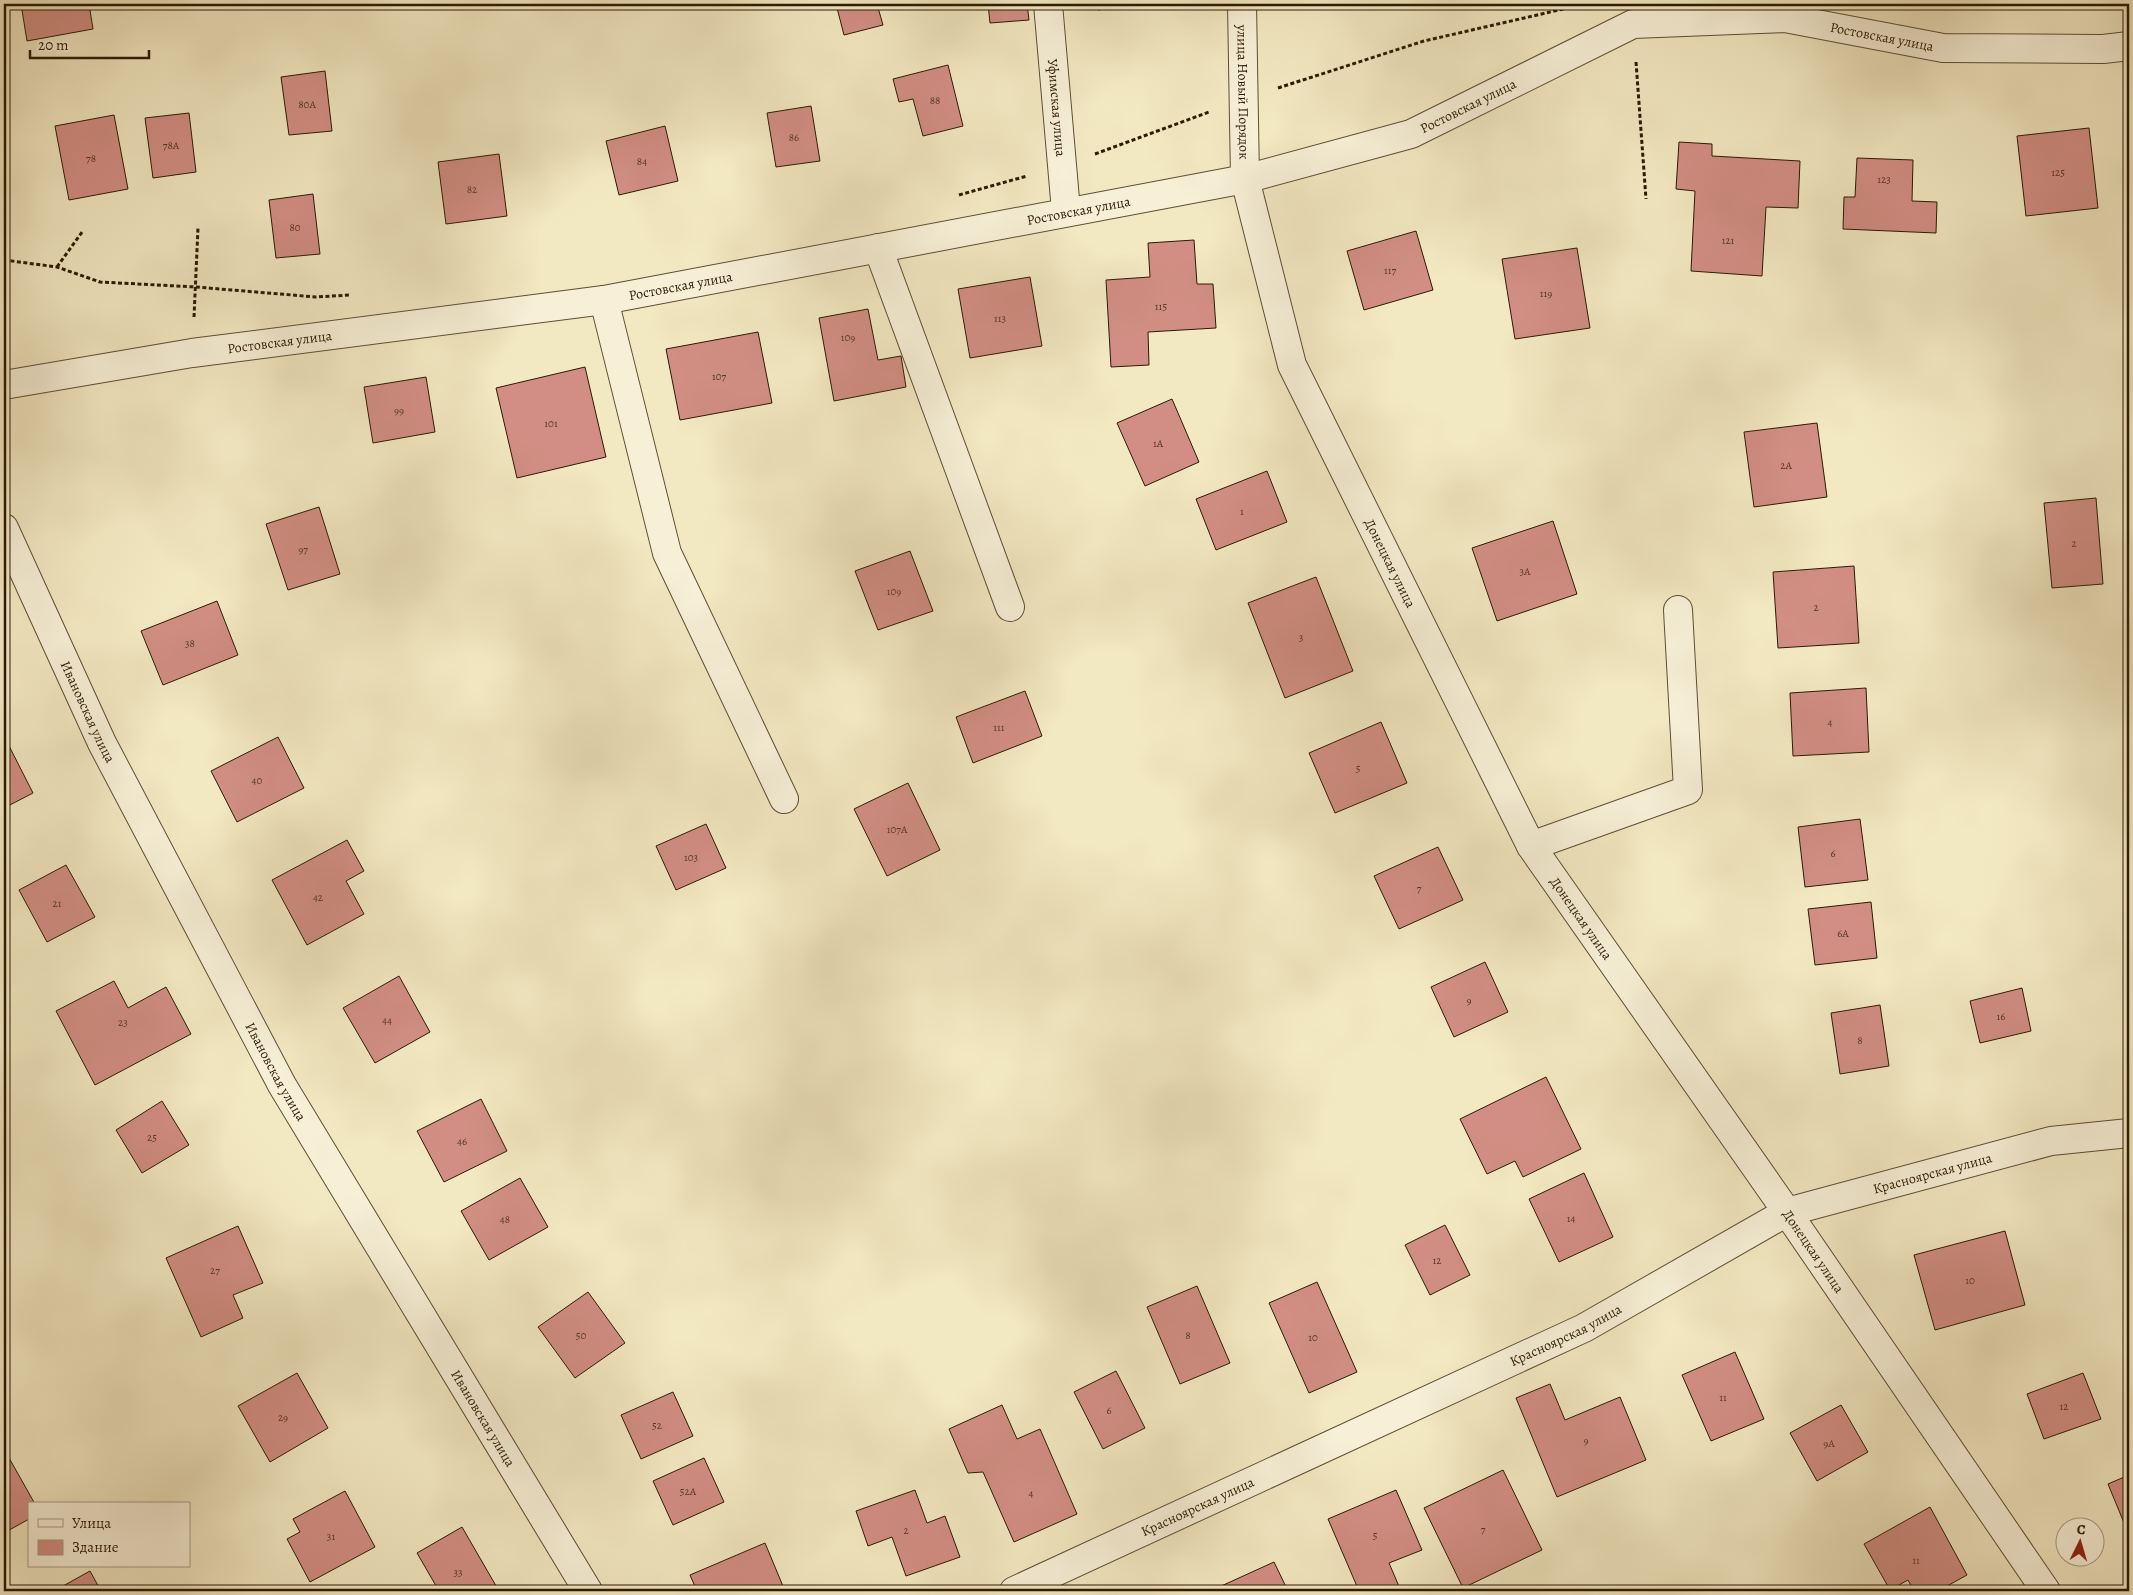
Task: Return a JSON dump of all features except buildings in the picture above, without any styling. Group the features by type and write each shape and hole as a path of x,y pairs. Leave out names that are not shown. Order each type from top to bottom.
{"street":[{"name":"Уфимская улица","path":"1048,4 1066,212"},
{"name":"улица Новый Порядок","path":"1242,4 1245,179"},
{"name":"Ростовская улица","path":"4,386 192,353 604,300 1245,179 1411,134 1633,24 1791,11 1944,48 2103,49 2129,46"},
{"name":"Донецкая улица","path":"1245,179 1292,365 1531,846 1787,1212 2046,1591"},
{"path":"878,248 1010,607"},
{"path":"604,300 666,552 784,799"},
{"name":"Ивановская улица","path":"4,528 102,743 282,1085 588,1591"},
{"path":"1531,846 1688,790 1678,610"},
{"name":"Красноярская улица","path":"1014,1591 1584,1328 1787,1212 2051,1141 2129,1133"}],"path":[{"path":"952,197 1063,166 1243,100 1424,41 1585,4"},
{"path":"1633,24 1646,199"},
{"path":"192,353 198,228"},
{"path":"57,266 82,232"},
{"path":"4,260 57,266 100,282 196,287 316,297 355,295"}]}
